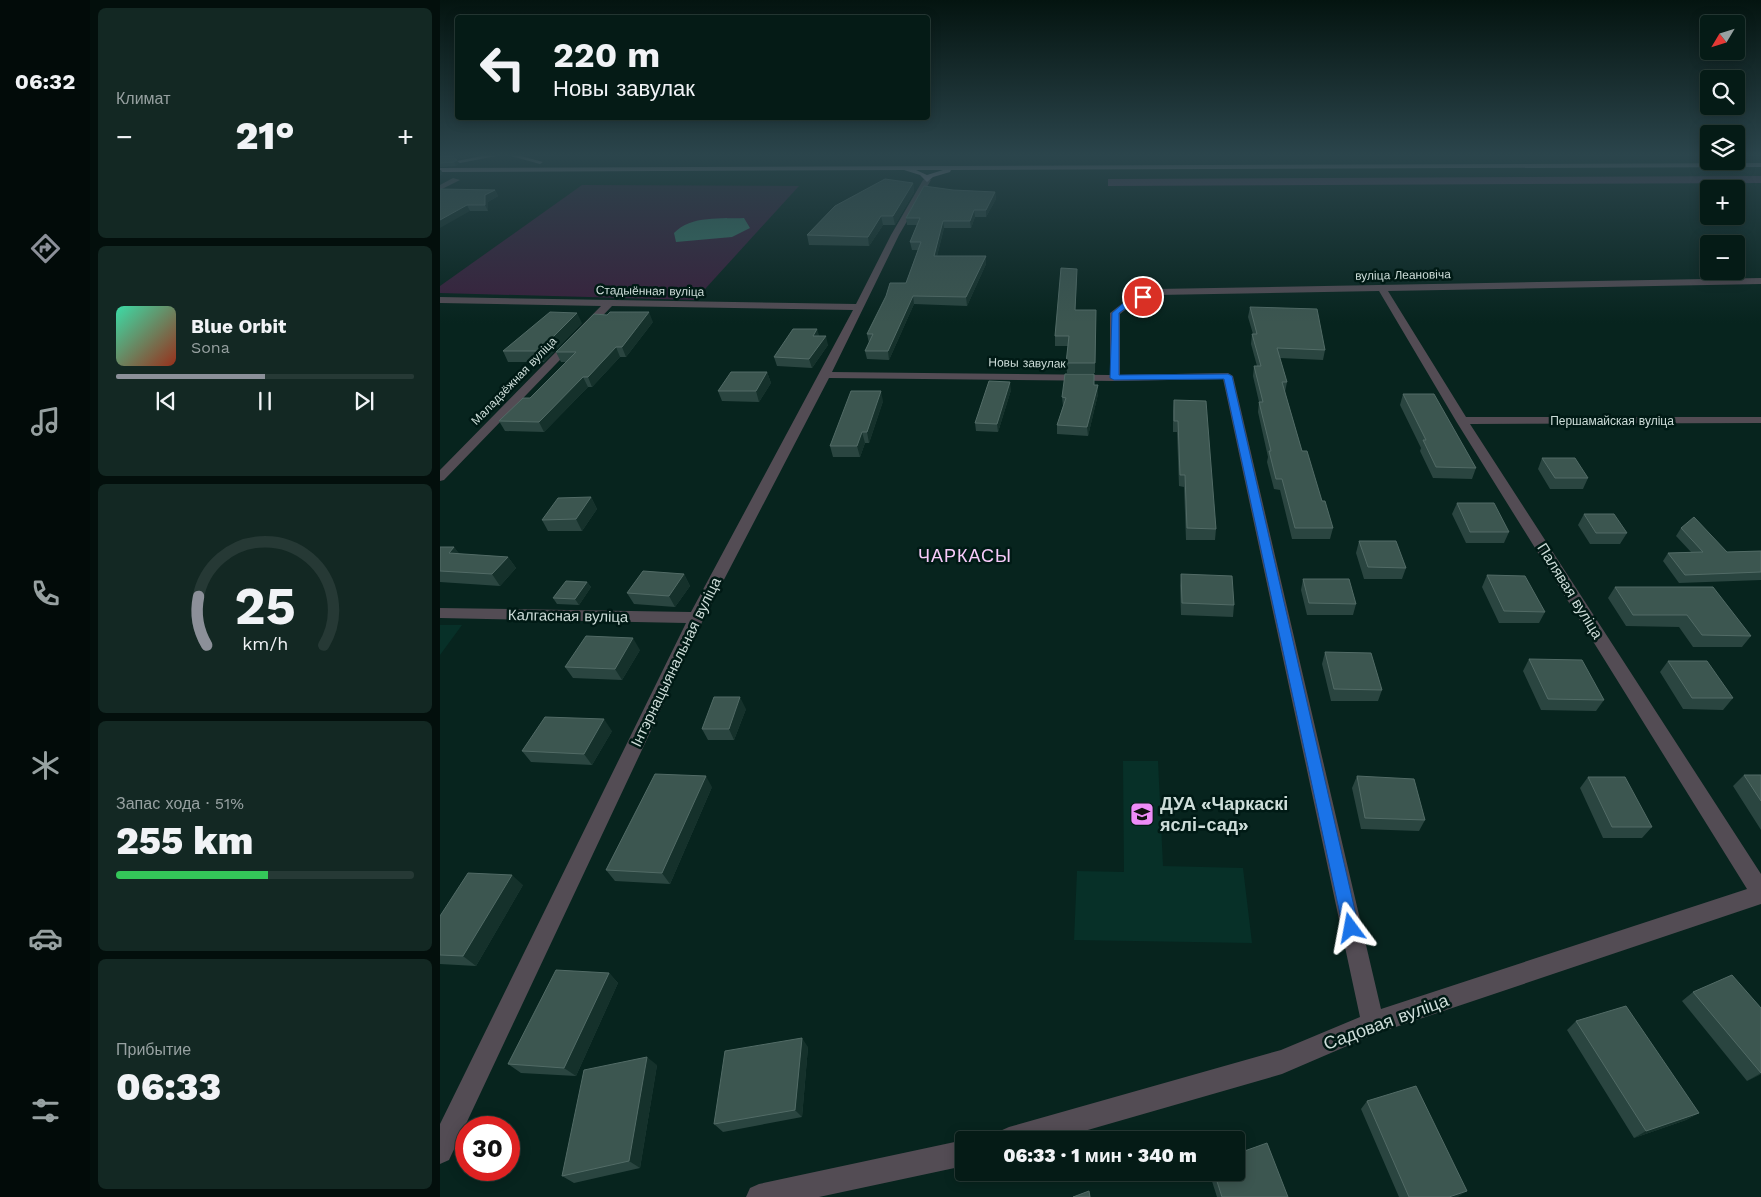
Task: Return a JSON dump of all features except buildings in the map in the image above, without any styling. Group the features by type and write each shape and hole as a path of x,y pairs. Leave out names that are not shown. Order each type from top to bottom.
{"street":[{"name":"Інтэрнацыянальная вуліца","path":"440,1150 696,618 825,375 908,212"},
{"name":"вуліца Леановіча","path":"1114,378 1115,313 1131,301 1156,292 1761,281"},
{"name":"Палявая вуліца","path":"1382,288 1462,421 1761,893"},
{"name":"Стадыённая вуліца","path":"440,300 859,307"},
{"name":"Маладзёжная вуліца","path":"440,477 608,303"},
{"name":"Новы завулак","path":"825,375 1114,378 1228,376 1373,1023"},
{"name":"Першамайская вуліца","path":"1462,421 1761,420"},
{"name":"Калгасная вуліца","path":"440,613 696,618"},
{"name":"Садовая вуліца","path":"1040,1131 1282,1062 1373,1023 1761,893"},
{"path":"759,1197 955,1155"}],"shaded area":[{"path":"544,212 775,212 695,300 440,293 440,286"},
{"path":"717,218 744,218 750,228 732,237 676,242 674,233 689,223"},
{"path":"440,625 462,625 440,655"},
{"name":"ДУА «Чаркаскі яслі-сад»","path":"1123,761 1158,761 1163,866 1243,868 1252,943 1074,940 1077,871 1124,872"}],"place":[{"name":"ДУА «Чаркаскі яслі-сад»","path":"1142,814"}],"district":[{"name":"ЧАРКАСЫ","path":"965,556"}],"route":[{"path":"1143,297 1131,301 1115,313 1114,378 1228,376 1351,928"}]}
